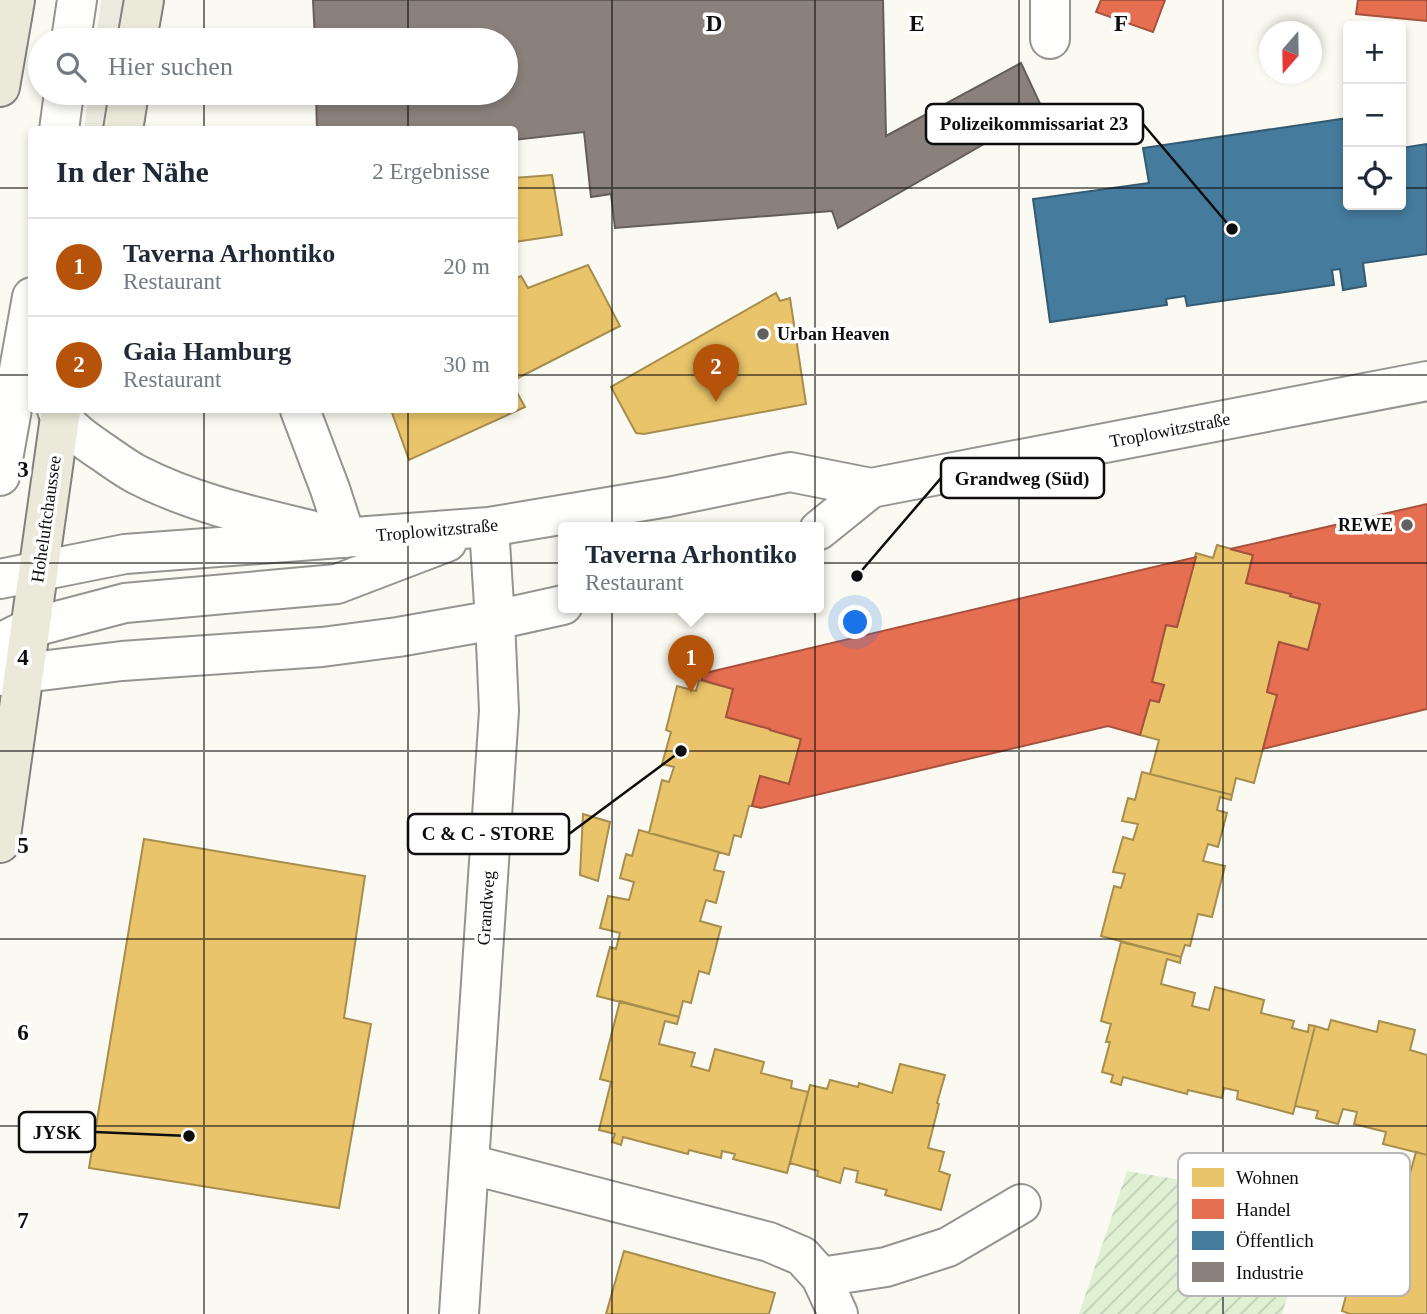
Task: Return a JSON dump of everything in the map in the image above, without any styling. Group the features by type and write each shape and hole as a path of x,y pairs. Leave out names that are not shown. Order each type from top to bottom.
{"main road":[{"path":"0,87 15,0"},
{"path":"139,28 144,0"},
{"path":"124,126 127,105"},
{"name":"Hoheluftchaussee","path":"0,843 15,636 38,572 60,413"}],"street":[{"path":"73,28 77,0"},
{"path":"1050,0 1050,39"},
{"path":"60,126 62,105"},
{"path":"0,476 27,356"},
{"name":"Troplowitzstraße","path":"0,579 125,554 489,527 668,497 790,472 872,488 1427,381"},
{"path":"61,413 72,430 144,478 202,502 346,538"},
{"path":"301,413 346,538"},
{"name":"Troplowitzstraße","path":"824,526 872,488"},
{"path":"15,636 125,603 337,584 489,527"},
{"name":"Grandweg","path":"459,1314 499,711 489,527"},
{"path":"12,675 122,661 321,647 398,637 558,606"},
{"path":"469,1164 769,1242 802,1256 821,1277 838,1314"},
{"path":"821,1277 886,1268 948,1247 1021,1204"}],"green space":[{"path":"1127,1171 1178,1179 1178,1296 1288,1296 1282,1314 1079,1314"}],"shaded area":[{"path":"101,0 125,0 121,28 98,28"},
{"path":"87,105 108,105 104,126 84,126"}],"building: Wohnen":[{"path":"552,175 562,235 518,241 518,178"},
{"path":"588,265 620,326 518,378 518,277 521,276 528,288"},
{"path":"776,293 780,301 790,298 806,404 644,434 636,433 611,387"},
{"path":"518,394 525,407 518,410"},
{"path":"392,413 512,413 409,460"},
{"path":"1217,545 1253,555 1246,583 1320,604 1308,650 1279,642 1267,692 1277,695 1254,783 1236,778 1232,795 1150,774 1159,740 1140,735 1150,700 1159,702 1164,685 1152,682 1166,625 1177,627 1196,553 1213,558"},
{"path":"699,680 733,689 726,717 801,739 789,784 760,776 741,837 734,835 729,855 649,833 662,780 669,782 674,767 662,764 671,732 666,730 677,686 696,691"},
{"path":"1142,772 1232,795 1231,800 1220,797 1217,810 1227,813 1218,847 1208,844 1203,861 1225,866 1212,917 1198,914 1190,946 1185,945 1181,957 1101,936 1114,886 1121,888 1125,874 1113,872 1123,837 1133,840 1138,824 1122,821 1128,798 1135,800"},
{"path":"583,814 610,822 598,881 580,875"},
{"path":"639,830 719,852 714,870 724,872 716,903 706,900 700,921 721,927 709,974 699,971 691,1003 683,1001 679,1017 597,996 610,947 616,949 620,933 600,928 608,896 629,900 634,882 620,878 626,854 632,856"},
{"path":"144,839 365,876 344,1018 371,1024 339,1208 89,1168"},
{"path":"1121,942 1181,957 1180,963 1167,959 1161,984 1195,993 1192,1006 1209,1010 1215,987 1264,1000 1261,1013 1294,1021 1292,1028 1308,1032 1309,1025 1315,1026 1293,1114 1237,1099 1238,1091 1224,1088 1222,1098 1188,1090 1187,1094 1123,1077 1121,1085 1111,1082 1113,1075 1102,1072 1110,1042 1106,1042 1111,1024 1101,1021"},
{"path":"620,1001 679,1017 677,1024 665,1021 659,1044 695,1053 691,1066 709,1071 715,1049 764,1062 761,1073 792,1081 791,1088 808,1092 787,1173 733,1159 735,1154 722,1151 721,1158 689,1150 688,1154 623,1137 621,1145 612,1142 615,1134 599,1130 611,1082 600,1079"},
{"path":"1331,1020 1377,1032 1379,1021 1415,1030 1410,1050 1427,1055 1427,1155 1383,1144 1386,1132 1354,1124 1357,1112 1343,1109 1338,1124 1316,1118 1318,1111 1295,1106 1315,1026 1328,1030"},
{"path":"900,1064 945,1075 928,1148 944,1152 939,1171 950,1175 941,1210 885,1195 887,1190 856,1182 858,1171 844,1168 840,1183 817,1176 818,1171 790,1163 810,1085 827,1089 830,1080 858,1087 859,1083 892,1093"},
{"path":"1416,1152 1427,1155 1427,1314 1350,1314 1342,1311 1346,1296 1410,1296 1410,1173"},
{"path":"624,1251 775,1293 769,1314 606,1314"}],"building: Handel":[{"path":"1101,0 1165,0 1153,32 1096,12"},
{"path":"1358,0 1427,0 1427,21 1356,14"},
{"path":"1427,504 1427,709 1263,749 1277,695 1267,692 1279,642 1308,650 1320,604 1246,583 1253,555 1230,549"},
{"path":"1196,557 1177,627 1166,625 1152,682 1164,685 1159,702 1150,700 1140,735 1108,726 761,808 752,806 760,776 789,784 801,739 726,717 733,689 702,680 701,674"}],"building: Öffentlich":[{"path":"1343,119 1343,210 1406,210 1406,147 1427,144 1427,254 1363,263 1366,286 1343,290 1340,269 1332,270 1334,285 1187,306 1185,296 1166,299 1167,305 1050,322 1033,199 1149,183 1143,148"}],"building: Industrie":[{"path":"313,0 883,0 886,136 1021,63 1043,110 838,228 832,211 615,228 611,194 591,197 584,132 518,140 518,126 317,126 316,105 518,105 518,28 314,28"}],"place":[{"name":"Polizeikommissariat 23","path":"1232,229"},
{"name":"Urban Heaven","path":"763,334"},
{"name":"Gaia Hamburg","path":"716,402"},
{"name":"REWE","path":"1407,525"},
{"name":"Grandweg (Süd)","path":"857,576"},
{"name":"Taverna Arhontiko","path":"691,693"},
{"name":"C & C - STORE","path":"681,751"},
{"name":"JYSK","path":"189,1136"}]}
